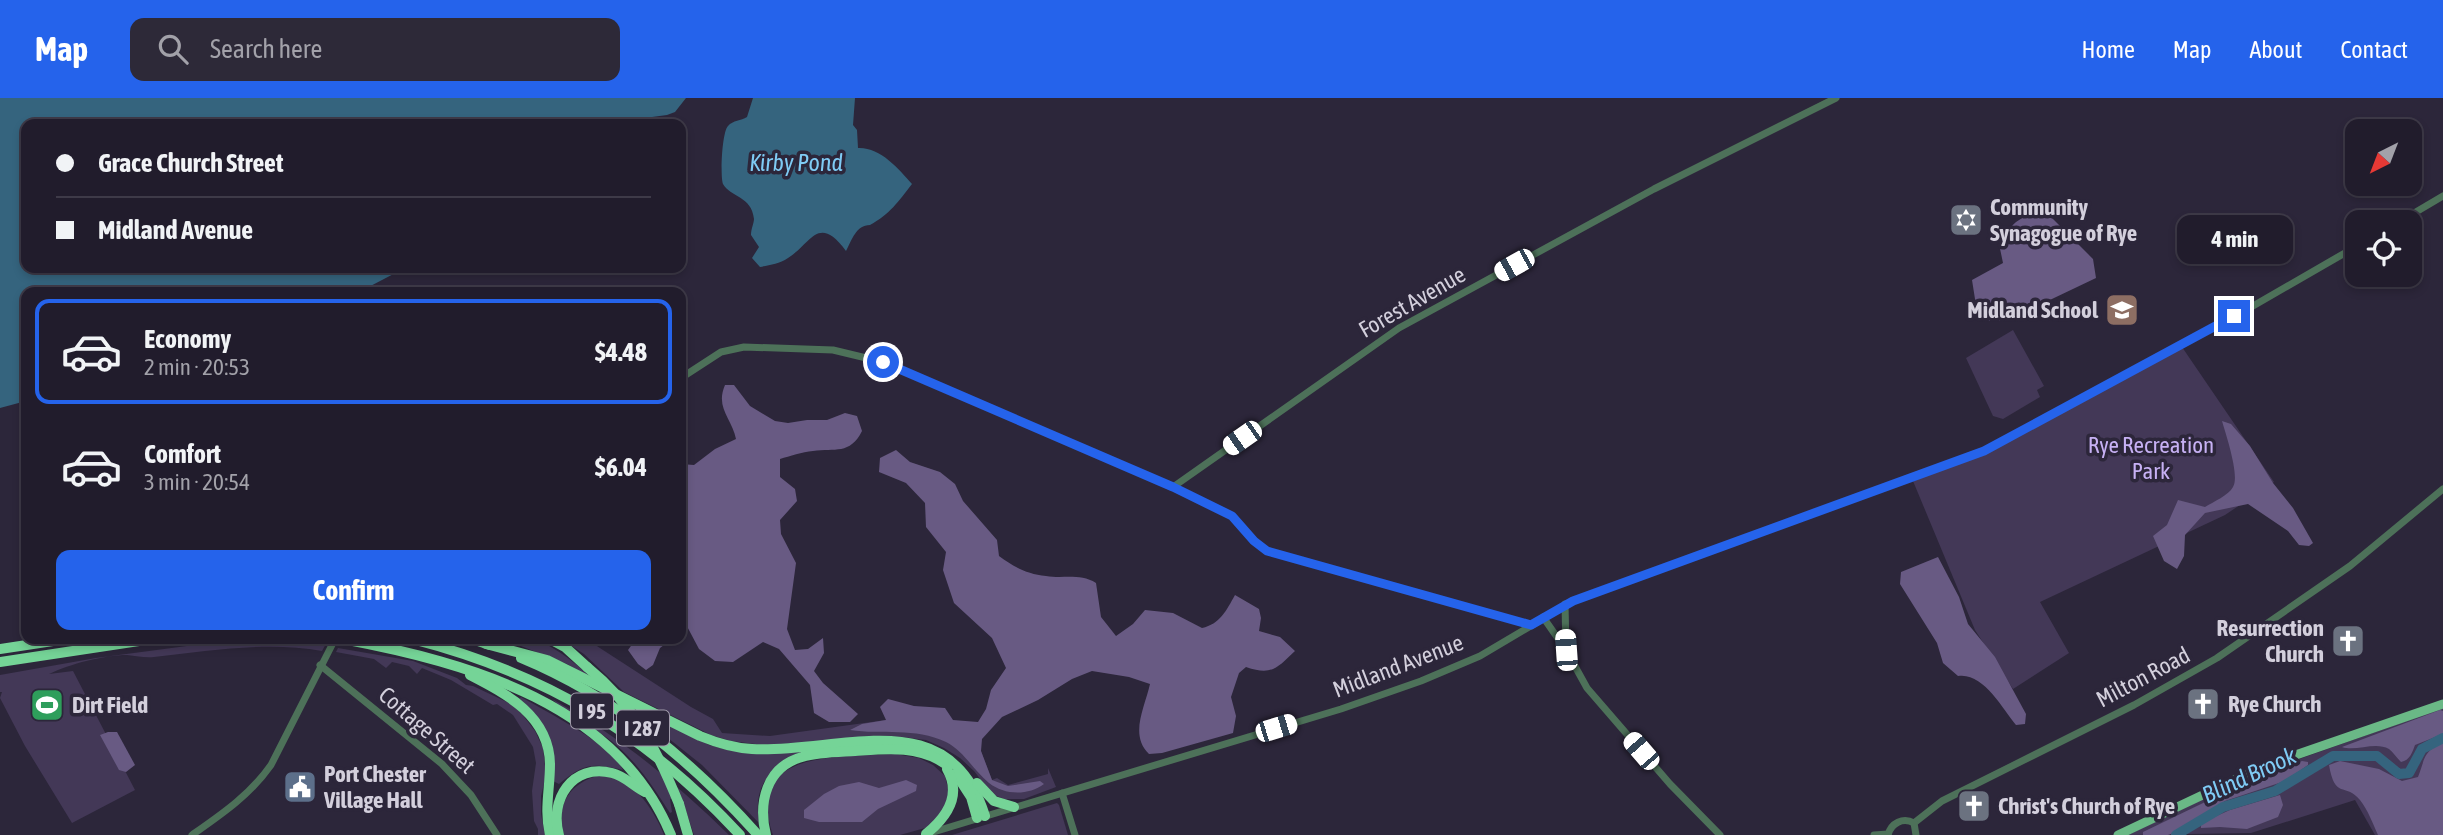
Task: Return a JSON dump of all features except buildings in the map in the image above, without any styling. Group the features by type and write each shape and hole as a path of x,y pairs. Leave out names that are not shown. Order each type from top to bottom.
{"highway":[{"path":"0,649 33,644"},
{"path":"0,662 119,644"},
{"name":"I 287","path":"366,644 440,660 508,684 580,723 622,759 650,794 671,835"},
{"name":"I 95","path":"430,644 509,669 592,711 669,766 740,835"},
{"name":"I 95","path":"488,644 552,671 594,694 636,722 692,767 758,835"},
{"path":"490,644 547,660 700,736 725,745 761,749 903,741 920,744 960,768 971,781 979,797 981,817"},
{"name":"I 287","path":"559,644 618,694 642,727 659,757 679,804 688,835"},
{"path":"440,660 514,699 538,725 549,756 546,812 550,835"},
{"path":"766,835 762,816 764,793 776,773 793,760 817,754 897,749 915,751 963,766 994,801 1014,807"},
{"path":"925,834 943,819 953,797 951,776 943,759"},
{"path":"559,835 555,816 560,796 573,780 586,773 615,773 650,794"}],"main road":[{"path":"2119,835 2264,766 2443,704"}],"street":[{"name":"Forest Avenue","path":"1173,487 1399,328 1654,189 1836,98"},
{"path":"2419,210 2443,196"},
{"name":"Midland Avenue","path":"925,834 1405,688 1480,656 1565,604 1984,451 2253,306 2345,253"},
{"path":"686,375 715,356 736,348 846,351 883,362 1173,487 1232,516 1254,541 1267,551 1531,625"},
{"name":"Milton Road","path":"1874,835 1888,835 1892,827 1905,820 1914,823 1942,801 2144,700 2217,658 2350,566 2443,489"},
{"path":"1565,604 1566,650"},
{"path":"1543,617 1594,697 1670,785 1720,835"},
{"path":"192,835 239,801 259,781 282,748 332,644"},
{"name":"Cottage Street","path":"320,665 442,764 471,795 498,835"},
{"path":"1062,793 1076,835"},
{"path":"1914,823 1916,835"}],"green space":[{"path":"2013,330 2044,386 2037,390 2040,397 2003,419 1993,416 1966,358"},
{"name":"Rye Recreation Park","path":"2182,347 2274,482 2225,515 2040,602 2069,653 2013,689 1975,630 1913,481 1986,453"},
{"path":"202,644 326,644 322,651 259,647 151,657 119,655"},
{"path":"516,644 545,644 591,678 567,664"},
{"path":"569,644 594,644 713,719 722,733 770,736 886,720 981,751 992,780 997,778 1008,785 1048,774 1048,768 1056,787 1024,799 1004,799 992,794 960,758 926,740 902,737 763,745 731,741 711,735 624,692 584,654"},
{"path":"338,648 413,661 457,678 466,685 511,704 535,731 543,748 546,775 541,796 541,814 545,835 538,835 534,821 532,791 536,763 533,747 513,715 451,680 422,668 417,674 409,666 392,662 386,668 374,659 336,652"},
{"path":"117,655 87,661 49,674 73,671 135,790 72,823 25,746 0,698 0,675"},
{"path":"521,697 593,740 617,760 623,770 589,766 559,784 553,781 552,756 519,699"},
{"path":"552,699 600,728 645,761 688,796 729,835 694,835 681,796 670,799 670,813 625,753"},
{"path":"2443,708 2443,835 2375,835 2355,800 2251,833 2128,835 2249,777"},
{"path":"648,713 709,745 732,751 810,751 786,761 768,777 759,798 760,824 702,765 644,719"},
{"path":"895,754 919,758 933,765 945,776 949,793 947,806 938,819 925,828 900,835 773,835 767,807 772,786 784,772 802,763 824,758"},
{"path":"600,775 622,781 640,795 654,814 664,835 564,835 562,814 567,796 580,783"},
{"path":"1057,803 1068,835 952,835"}],"shaded area":[{"path":"2033,211 2046,212 2093,259 2096,278 2006,321 1989,321 1975,299 1972,280 2003,263 1998,239"},
{"path":"725,385 734,385 750,406 775,421 788,423 827,420 845,413 857,416 862,431 847,447 805,452 780,459 780,477 795,489 797,501 780,520 781,534 796,563 787,629 795,650 808,649 823,638 824,653 814,671 823,683 858,714 850,722 829,722 814,713 810,685 779,649 763,642 733,662 715,661 699,649 686,624 686,464 694,465 715,449 736,439 723,407 722,393"},
{"path":"2222,421 2231,424 2250,446 2273,483 2293,508 2313,543 2309,546 2299,545 2288,531 2248,504 2205,513 2185,535 2184,556 2177,569 2164,561 2153,536 2167,525 2178,500 2205,507 2233,487 2234,465"},
{"path":"896,450 910,462 940,472 955,484 963,501 997,540 999,556 1005,560 1033,574 1078,577 1096,583 1101,617 1116,636 1133,624 1145,610 1173,613 1202,628 1208,626 1222,616 1235,595 1259,609 1259,631 1280,637 1295,651 1274,669 1262,671 1246,667 1239,673 1231,697 1236,716 1233,733 1162,753 1149,754 1140,738 1140,720 1150,684 1129,677 1092,671 1072,679 1038,700 1002,717 982,739 981,751 992,780 1008,786 1040,781 1044,784 1031,791 1009,792 995,787 983,778 958,750 934,737 850,730 862,724 886,720 880,707 888,699 914,706 945,708 953,720 978,722 986,709 991,690 1006,668 992,638 954,603 943,570 946,552 926,527 925,503 906,483 879,472 880,458"},
{"path":"1938,557 1959,597 1968,624 1995,657 2026,714 2025,724 2016,725 1984,685 1967,676 1958,676 1943,663 1937,643 1900,584 1901,572"},
{"path":"632,644 665,644 660,648 653,665 646,670 628,650"},
{"path":"2443,711 2443,734 2415,745 2407,760 2401,762 2384,747 2342,747"},
{"path":"117,732 135,765 126,772 119,770 100,735"},
{"path":"2443,742 2443,835 2378,835 2360,800 2337,787 2331,776 2329,765 2340,761 2379,769 2402,781 2418,777 2428,753"},
{"path":"2302,761 2308,762 2308,765 2285,781 2225,801 2174,833 2143,835 2143,832 2228,791"},
{"path":"906,780 917,785 916,791 878,809 862,822 819,822 804,818 804,810 839,786 859,782 879,788"},
{"path":"2280,795 2283,805 2278,817 2247,829 2201,828 2203,822 2230,810"}],"water":[{"path":"0,98 686,98 675,112 637,119 21,119 21,273 395,273 369,287 21,287 21,402 0,408"},
{"name":"Kirby Pond","path":"753,98 855,98 853,125 857,130 858,148 881,155 895,165 912,184 888,212 858,230 846,251 828,234 821,233 785,260 760,267 752,258 759,247 751,235 754,219 752,211 745,201 726,188 722,172 726,130 732,123 747,117"}],"waterway":[{"name":"Blind Brook","path":"2176,835 2223,807 2275,791 2333,756 2377,756 2399,774 2409,773 2422,749 2443,738"}],"place":[{"name":"Community Synagogue of Rye","path":"1966,220"},
{"name":"Midland School","path":"2122,310"},
{"name":"Resurrection Church","path":"2348,641"},
{"name":"Rye Church","path":"2203,704"},
{"name":"Dirt Field","path":"47,705"},
{"name":"Port Chester Village Hall","path":"300,787"},
{"name":"Christ's Church of Rye","path":"1974,806"}],"route":[{"path":"883,362 1173,487 1232,516 1254,541 1267,551 1531,625 1573,601 1984,451 2234,316"}]}
